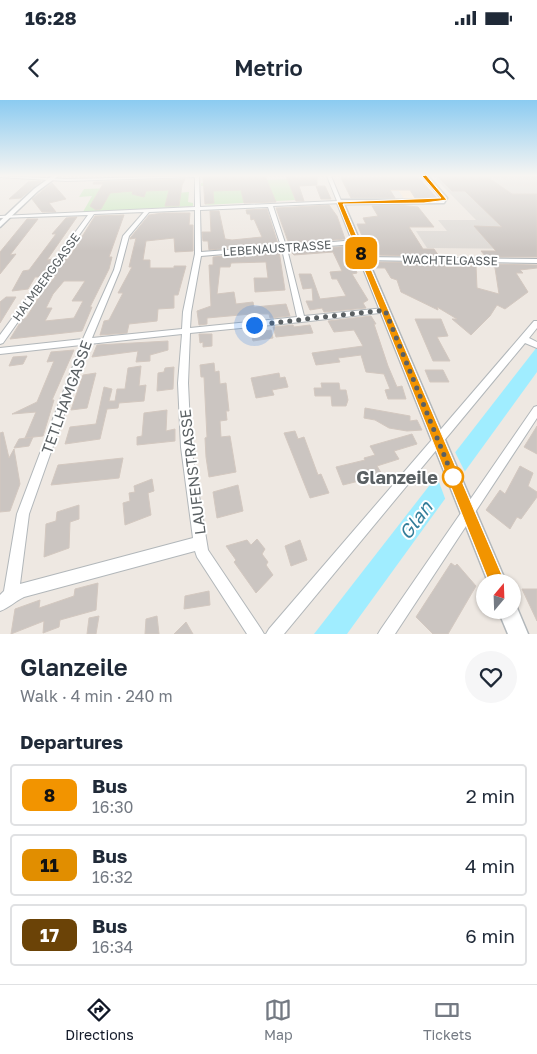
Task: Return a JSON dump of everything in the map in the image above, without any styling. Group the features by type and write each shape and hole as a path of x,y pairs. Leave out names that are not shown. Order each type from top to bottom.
{"street":[{"path":"0,225 26,201"},
{"name":"LAUFENSTRASSE","path":"196,201 198,254 185,333 183,383 186,447 202,552 256,634"},
{"path":"0,217 270,204 443,201"},
{"path":"340,202 494,574"},
{"path":"270,204 284,248 301,320"},
{"name":"TETLHAMGASSE","path":"6,599 23,514 85,343 118,270 126,236 148,210"},
{"name":"HALMBERGGASSE","path":"0,341 24,305 56,266 92,213"},
{"name":"LEBENAUSTRASSE","path":"198,254 356,242"},
{"name":"WACHTELGASSE","path":"363,259 537,261"},
{"path":"0,352 385,310"},
{"path":"274,634 439,444 531,342 537,323"},
{"path":"386,634 466,507 537,410"},
{"path":"6,599 158,553 201,543"},
{"path":"512,619 518,634"}],"shaded area":[{"path":"457,201 537,201 537,249 427,248 416,231 447,231 438,220 476,220"}],"green space":[{"path":"89,201 188,201 193,203 193,206 83,212"},
{"path":"214,201 278,201 205,205 214,203"}],"water":[{"name":"Glan","path":"537,347 537,372 347,634 314,634"}],"pier":[{"path":"454,450 466,474 446,501 436,474"}],"building":[{"path":"33,201 58,201 49,203 56,212 42,212"},
{"path":"93,201 106,201 101,209 96,210 90,206"},
{"path":"166,201 180,201 179,206 165,206"},
{"path":"205,201 214,201 214,203 205,204"},
{"path":"244,201 276,202 244,203"},
{"path":"475,201 537,201 537,257 486,257 481,251 496,251 474,226 502,227"},
{"path":"329,205 337,216 345,239 289,244 276,208"},
{"path":"399,205 418,207 434,227 409,227 423,249 434,249 439,256 370,255 357,224 366,224 363,218 378,216 372,206"},
{"path":"267,209 278,244 209,250 208,241 203,241 202,232 211,232 210,211 219,211 225,239 232,240 262,237 254,219 251,220 250,214 247,214 246,210"},
{"path":"190,213 189,225 193,225 193,251 175,252 174,238 146,241 143,260 150,260 150,268 186,266 178,295 174,295 174,308 158,309 157,321 129,324 127,333 100,335 104,321 109,320 123,293 118,293 132,267 129,267 136,238 130,239 131,237 149,215"},
{"path":"124,215 109,257 112,257 109,269 90,307 92,307 82,331 10,339 23,318 26,318 42,292 56,276 53,276 65,259 68,259 95,216","holes":["64,281 85,281 72,301 83,301 74,318 45,321 52,308 46,308 53,294"]},
{"path":"77,217 47,260 53,259 40,277 35,277 28,289 12,291 23,271 29,270 56,234 52,234 66,218"},
{"path":"27,219 38,219 10,255 16,254 0,274 0,252"},
{"path":"350,246 352,250 349,251 357,273 352,274 368,300 363,303 366,308 324,312 322,308 310,310 306,301 313,301 312,288 303,289 299,274 311,274 320,299 346,296 337,279 332,279 330,272 342,271 333,252 294,255 290,251"},
{"path":"279,251 285,290 255,292 254,278 268,278 266,262 231,263 230,267 220,267 217,294 234,292 236,304 253,302 254,307 286,304 290,316 270,318 269,314 251,314 207,318 207,324 199,325 197,311 211,306 209,265 213,265 213,257"},
{"path":"373,262 444,263 446,267 476,266 477,288 499,294 495,268 490,264 537,265 537,268 520,270 523,273 516,273 528,292 505,309 497,305 490,316 471,335 452,319 457,319 437,307 438,310 401,292 397,280 391,278 385,268 376,268"},
{"path":"6,297 16,297 0,323 0,302"},
{"path":"371,316 376,324 374,324 388,366 397,387 402,386 406,399 388,399 385,390 390,389 384,374 366,372 361,355 338,358 340,362 316,365 312,353 363,346 354,330 334,332 328,321"},
{"path":"415,319 441,319 448,336 437,337 450,361 433,361"},
{"path":"293,325 294,327 310,325 313,333 276,337 273,327"},
{"path":"271,330 273,338 253,341 251,333"},
{"path":"199,334 212,334 212,346 203,347 203,342 200,343"},
{"path":"168,341 168,350 150,355 150,361 136,362 138,351 92,357 97,345"},
{"path":"74,350 52,400 54,400 43,436 25,438 36,412 12,414 37,402 54,361 47,362 51,352"},
{"path":"27,356 23,364 9,366 13,357"},
{"path":"214,363 215,372 219,371 220,384 226,383 229,411 226,411 227,420 220,421 221,437 230,436 236,472 209,477 205,438 207,437 204,377 201,377 200,365"},
{"path":"141,366 139,386 146,385 144,401 119,403 118,408 107,409 100,439 65,444 70,427 96,424 104,387 112,389 109,401 115,401 117,389 125,389 128,368"},
{"path":"174,367 173,389 157,391 158,373 164,372 165,368"},
{"path":"425,370 443,370 449,382 430,382"},
{"path":"96,373 87,408 71,410 83,375"},
{"path":"279,373 280,378 285,377 288,387 272,390 274,395 256,398 251,378"},
{"path":"321,383 339,383 340,390 346,390 348,400 346,406 332,406 331,396 315,396 314,388 322,388"},
{"path":"365,408 410,416 410,421 417,420 422,430 407,431 389,428 375,420 364,418"},
{"path":"167,410 166,431 175,429 175,441 137,445 137,437 142,436 144,413"},
{"path":"537,426 537,454 524,447"},
{"path":"295,431 298,439 304,437 318,475 321,474 329,493 310,498 284,433"},
{"path":"3,432 9,458 14,449 20,484 10,511 0,512 0,433"},
{"path":"412,434 417,444 394,451 399,459 377,466 383,476 361,485 359,481 343,485 336,467 365,460 364,458 375,455 370,446"},
{"path":"33,437 29,446 14,448 19,439"},
{"path":"123,458 119,478 51,485 58,465"},
{"path":"520,466 533,473 528,486 537,492 537,497 521,519 517,517 510,529 486,510 500,490 505,494"},
{"path":"152,479 154,491 148,493 151,515 125,525 123,503 130,501 129,493 135,492 134,486"},
{"path":"238,485 243,511 217,518 213,492"},
{"path":"79,505 79,519 70,522 69,548 44,557 46,524 56,521 57,512"},
{"path":"257,539 265,549 262,554 268,562 266,565 273,575 256,593 234,562 236,560 226,546 247,540 251,545"},
{"path":"300,540 307,560 291,566 285,546"},
{"path":"451,563 455,566 457,564 476,586 448,634 433,634 416,617"},
{"path":"98,583 96,610 60,620 59,627 43,633 44,621 11,634 15,609 40,600 39,608 74,596 75,589"},
{"path":"522,589 537,589 537,621"},
{"path":"209,591 210,605 184,609 185,596"},
{"path":"99,616 96,634 87,634 89,618"},
{"path":"157,616 159,634 145,634 146,619"},
{"path":"186,622 193,634 174,634"}],"bus line":[{"name":"8","path":"427,201 340,202 440,448 494,574"}],"place":[{"name":"Glanzeile","path":"453,477"}],"route":[{"path":"254,325 385,310 453,477"}]}
